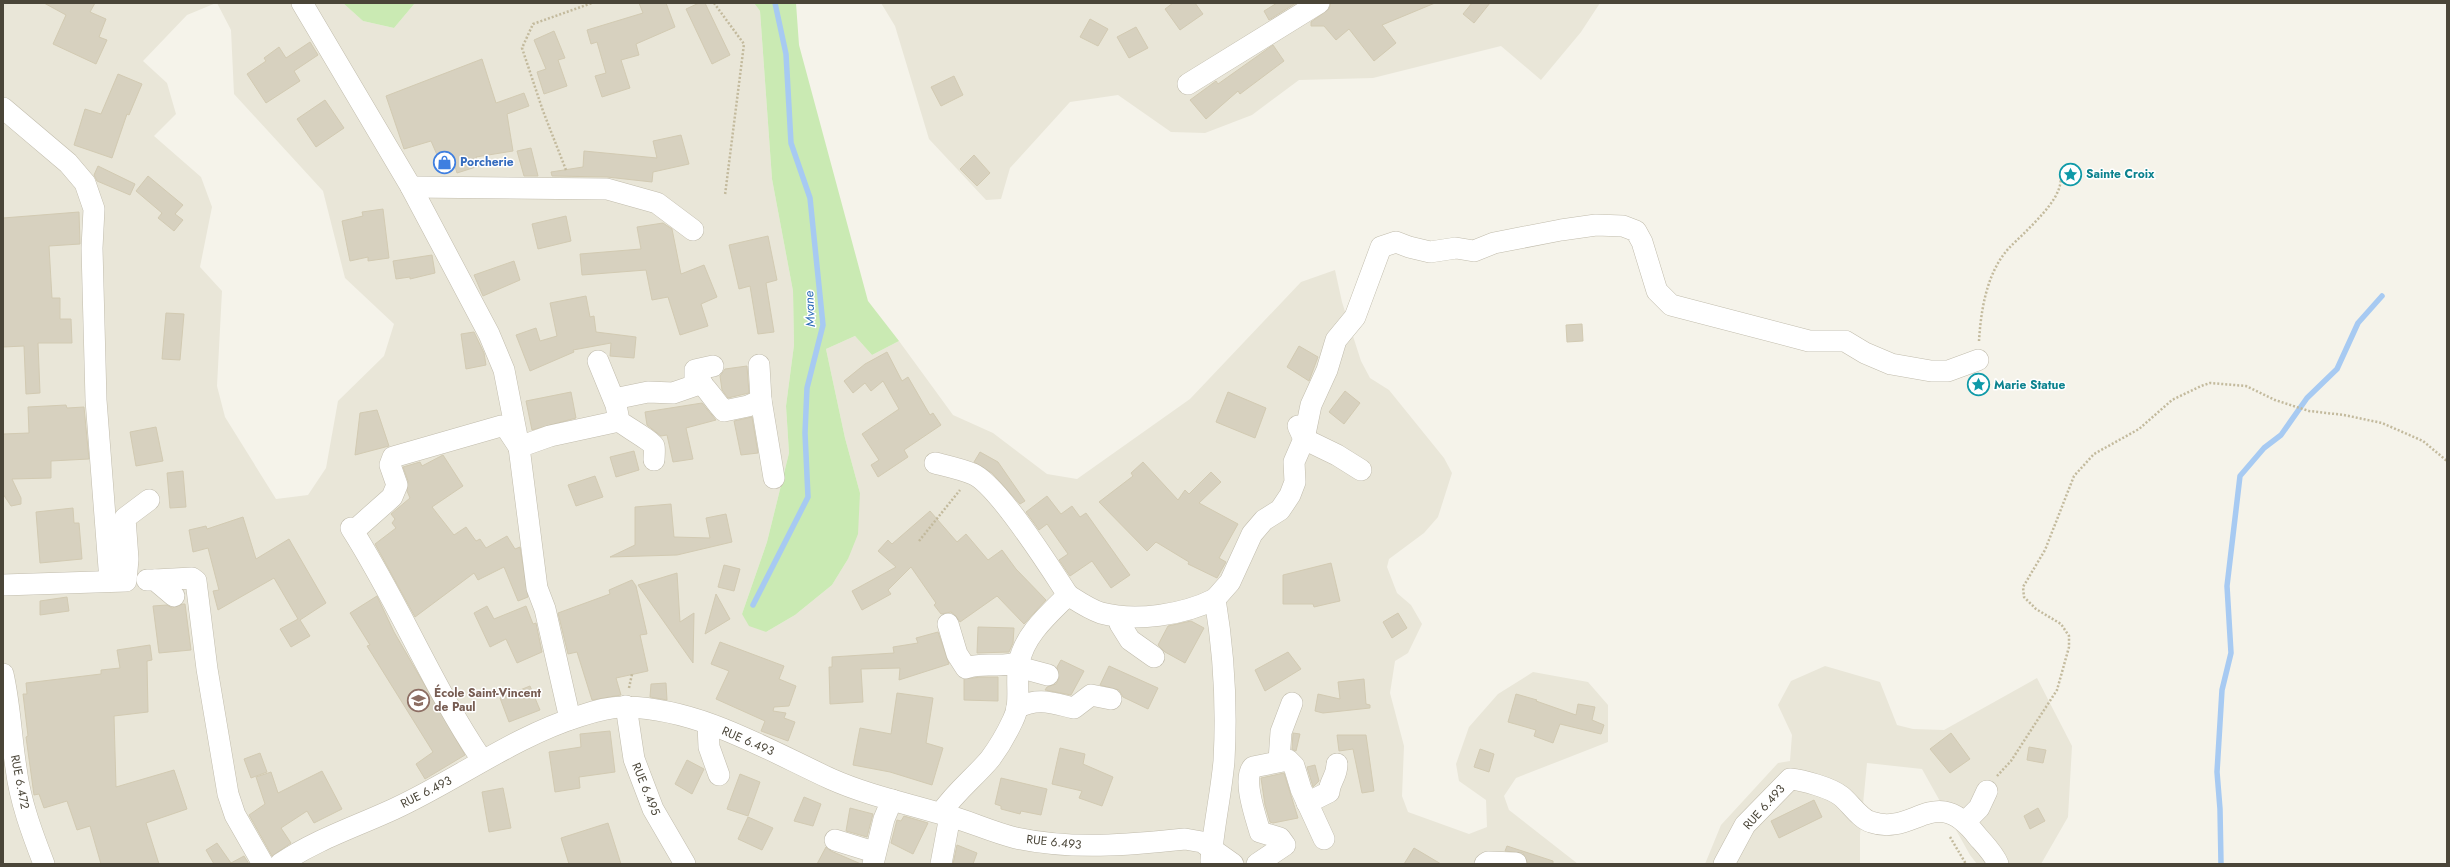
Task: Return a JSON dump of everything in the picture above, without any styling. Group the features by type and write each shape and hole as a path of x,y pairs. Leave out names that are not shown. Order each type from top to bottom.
{"street":[{"path":"302,3 495,330 519,447 537,588 548,624 570,719"},
{"path":"1188,84 1319,3"},
{"path":"3,108 68,163 85,183 94,209 92,248 96,400 118,581"},
{"path":"411,186 608,189 657,203 693,230"},
{"path":"935,463 974,474 985,482 1005,505 1068,595 1095,611 1122,616 1148,616 1196,608 1215,600 1230,582 1252,534 1264,520 1280,510 1290,495 1295,482 1294,462 1304,439 1311,405 1327,370 1336,340 1355,317 1381,247 1396,242 1408,247 1430,252 1456,248 1474,251 1494,243 1561,230 1596,225 1624,226 1636,231 1642,242 1657,291 1671,305 1808,341 1845,341 1865,354 1891,364 1931,371 1948,371 1978,360"},
{"path":"598,361 614,400 619,421 654,445 654,460"},
{"path":"759,365 761,400 774,478"},
{"path":"614,400 648,392 673,393 707,374 708,394 724,411 748,406 761,400"},
{"path":"1294,419 1304,439 1337,455 1361,470"},
{"path":"519,447 550,436 619,421"},
{"path":"482,760 431,675 370,557 351,528 356,529 392,497 397,485 390,465 393,457 504,426 519,447"},
{"path":"118,581 128,559 125,518 149,500"},
{"path":"3,585 192,578 196,581 207,670 228,794 235,815 262,864"},
{"path":"155,580 174,596"},
{"path":"940,864 946,814 953,795 989,760 1015,718 1017,708 1018,665 1032,633 1068,595"},
{"path":"1211,856 1224,747 1224,689 1221,637 1215,600"},
{"path":"1122,616 1120,624 1130,640 1154,657"},
{"path":"948,624 957,654 966,668 979,664 1018,665 1048,675"},
{"name":"RUE 6.472","path":"3,674 9,699 9,770 44,864"},
{"path":"1017,708 1029,702 1038,701 1074,708 1091,695 1111,699"},
{"path":"1279,761 1281,732 1292,703"},
{"name":"RUE 6.493","path":"280,864 329,837 394,809 532,734 601,709 626,706 662,710 698,718 708,724 786,757 833,780 892,800 946,814 1016,838 1076,847 1185,839 1202,842 1211,856 1233,864"},
{"name":"RUE 6.495","path":"626,706 634,759 641,779 661,824 685,864"},
{"path":"708,724 709,747 719,775"},
{"path":"1257,864 1285,845 1280,838 1260,832 1249,788 1249,774 1253,767 1288,760 1294,766 1307,803 1324,839"},
{"path":"1307,803 1329,792 1330,783 1337,775 1337,764"},
{"name":"RUE 6.493","path":"1724,864 1745,826 1790,779 1801,780 1840,795 1870,822 1884,824 1906,821 1929,812 1944,811"},
{"path":"1966,821 1979,808 1991,784"},
{"path":"835,840 874,858 884,819 892,800"},
{"path":"1944,811 1966,821 1998,864"},
{"path":"1485,864 1488,862 1516,863"}],"path":[{"path":"574,188 543,111 522,48 533,24 592,3"},
{"path":"714,3 744,44 726,195"},
{"path":"1978,360 1981,317 1985,293 1995,271 2009,247 2024,235 2054,198 2058,191 2062,170"},
{"path":"1991,784 2010,761 2057,690 2069,647 2069,636 2061,624 2036,609 2024,597 2023,588 2045,550 2074,476 2094,454 2139,429 2172,400 2200,386 2210,383 2246,386 2275,400 2309,411 2344,415 2382,423 2423,442 2447,461"},
{"path":"918,541 974,474"},
{"path":"1944,811 1943,826 1966,864"}],"shaded area":[{"path":"3,3 216,3 187,15 143,61 167,83 176,114 154,136 201,177 212,207 200,267 222,291 217,386 225,417 276,499 308,495 326,468 338,401 384,356 394,324 345,278 323,191 234,94 231,30 217,3 343,3 363,21 394,28 415,3 754,3 760,11 772,179 793,291 794,345 786,406 789,453 767,542 742,614 766,632 795,615 832,585 848,559 860,493 845,438 826,349 855,336 872,355 899,341 953,415 993,433 1047,474 1077,479 1190,399 1301,282 1335,270 1342,302 1361,361 1370,378 1389,390 1444,458 1452,473 1438,517 1424,533 1389,559 1387,567 1397,593 1411,605 1422,624 1408,653 1395,661 1390,693 1404,746 1402,796 1408,812 1469,834 1487,827 1486,800 1459,781 1456,764 1469,727 1498,694 1533,672 1588,682 1608,705 1608,742 1516,778 1504,796 1509,810 1578,864 3,864"},
{"path":"881,3 1600,3 1581,32 1541,80 1501,46 1373,78 1299,80 1252,115 1205,133 1171,132 1118,95 1070,102 1010,168 1001,199 986,200 929,139 895,26"},
{"path":"1825,666 1880,682 1897,725 1913,729 1944,730 2037,678 2072,746 2068,817 2041,864 1977,864 1970,855 1922,769 1867,763 1860,835 1860,864 1705,864 1721,825 1778,763 1790,761 1792,735 1778,705 1791,681"}],"green space":[{"path":"343,3 415,3 394,28 363,21"},
{"path":"754,3 796,3 799,45 868,301 899,341 872,355 855,336 826,349 845,438 860,493 858,534 848,559 832,585 795,615 766,632 749,626 742,614 767,542 789,453 786,406 794,345 793,291 772,179 760,11"}],"building":[{"path":"44,3 95,3 90,12 106,19 99,37 107,40 96,64 53,44 66,15"},
{"path":"639,3 666,3 675,27 636,44 639,55 621,60 630,88 602,97 595,76 606,73 597,42 591,44 587,30 643,13"},
{"path":"699,3 705,3 730,55 712,64 686,9"},
{"path":"1173,3 1195,3 1203,14 1180,30 1165,9"},
{"path":"1277,3 1296,3 1269,20 1264,11"},
{"path":"1331,3 1435,3 1382,25 1396,43 1374,61 1349,29 1336,40 1324,26 1311,26 1311,22 1329,9"},
{"path":"1472,3 1490,3 1474,23 1463,14"},
{"path":"1090,19 1108,29 1098,46 1080,37"},
{"path":"1136,27 1148,48 1129,58 1117,37"},
{"path":"554,31 565,58 558,60 567,86 544,94 537,72 546,69 534,40"},
{"path":"310,42 318,55 294,71 300,81 266,103 247,74 266,61 264,58 279,47 286,58"},
{"path":"1273,45 1284,61 1240,94 1238,91 1206,119 1190,100 1216,81 1218,84"},
{"path":"482,59 496,103 524,93 529,106 507,114 513,151 476,157 479,166 457,173 455,166 444,171 431,141 404,149 386,96"},
{"path":"118,74 142,84 129,115 127,114 112,158 74,145 85,109 101,114"},
{"path":"954,76 963,95 941,106 931,87"},
{"path":"325,100 344,128 316,147 297,119"},
{"path":"681,135 689,164 653,172 652,182 607,177 552,176 551,172 583,167 584,151 657,158 653,141"},
{"path":"531,148 538,176 524,176 517,151"},
{"path":"974,155 990,173 977,186 960,169"},
{"path":"98,166 135,184 130,195 97,181 94,175"},
{"path":"148,176 183,205 175,214 183,220 174,231 158,218 162,213 136,191"},
{"path":"383,209 389,258 368,261 368,257 350,261 342,221 363,216 362,212"},
{"path":"79,212 80,244 49,246 52,298 60,298 60,319 71,319 72,343 38,343 40,393 26,394 24,346 3,347 3,218"},
{"path":"566,216 571,241 538,249 532,224"},
{"path":"663,223 672,229 681,274 704,265 717,297 701,304 708,326 680,335 668,297 652,300 646,270 582,275 580,254 641,249 637,227"},
{"path":"768,236 777,280 766,283 774,332 758,334 750,286 739,289 729,245"},
{"path":"432,255 435,273 410,279 410,277 396,279 393,261"},
{"path":"514,261 520,280 483,296 474,275"},
{"path":"586,296 590,317 594,316 596,332 636,337 634,358 610,356 611,343 573,350 574,352 530,371 516,335 536,328 540,341 557,336 550,303"},
{"path":"166,313 184,314 180,360 162,359"},
{"path":"1582,324 1583,341 1567,342 1566,325"},
{"path":"474,332 484,353 486,365 466,369 461,334"},
{"path":"1299,346 1318,357 1309,381 1287,367"},
{"path":"887,352 902,381 908,377 930,415 933,413 941,425 904,450 908,457 878,477 871,465 879,460 862,434 899,409 883,381 871,391 865,383 853,393 844,381 865,364"},
{"path":"747,366 749,393 728,398 722,390 720,376 725,369"},
{"path":"1345,391 1360,403 1344,424 1329,412"},
{"path":"571,392 576,418 532,430 526,401"},
{"path":"1228,392 1266,408 1255,438 1216,422"},
{"path":"702,403 716,420 686,428 693,459 673,462 667,435 661,436 647,425 645,412"},
{"path":"66,405 67,408 84,407 89,459 51,461 51,478 12,479 21,498 21,504 11,506 3,494 3,434 29,433 28,407"},
{"path":"377,410 389,446 355,455 360,413"},
{"path":"752,417 758,453 741,455 734,421"},
{"path":"156,427 163,461 136,466 130,432"},
{"path":"634,451 639,470 616,477 610,457"},
{"path":"980,452 998,462 1025,501 1020,504 992,473 974,462"},
{"path":"443,455 463,486 432,507 454,535 466,527 476,541 480,539 486,548 507,536 515,549 520,547 528,597 518,601 504,567 478,580 474,573 415,617 375,544 396,528 392,523 395,519 391,514 410,498 407,491 408,481 403,467 420,462 422,466"},
{"path":"1143,462 1178,500 1185,490 1189,494 1211,472 1221,482 1199,503 1238,524 1219,558 1226,562 1217,578 1188,564 1189,562 1156,542 1147,551 1099,502 1133,476 1131,473"},
{"path":"183,471 186,507 170,508 167,473"},
{"path":"595,476 603,497 576,506 568,485"},
{"path":"1047,496 1061,514 1072,506 1080,517 1086,513 1130,575 1111,588 1092,561 1070,576 1059,560 1068,554 1047,524 1039,530 1026,512"},
{"path":"671,504 674,537 710,538 706,518 726,514 732,542 677,555 610,557 635,545 635,507"},
{"path":"73,508 74,523 79,523 82,559 40,563 36,512"},
{"path":"930,511 957,542 966,534 988,560 1002,550 1016,569 1046,600 1024,624 997,596 960,622 951,612 941,614 934,605 936,603 911,567 888,590 891,594 862,610 852,591 896,567 878,551 888,540 892,544"},
{"path":"243,517 256,559 289,539 326,603 300,620 310,636 291,647 280,629 298,619 274,578 218,610 213,591 219,590 208,548 193,552 189,530 206,526 207,529"},
{"path":"1331,563 1340,601 1314,607 1313,604 1283,604 1283,575"},
{"path":"724,565 740,569 734,591 718,587"},
{"path":"677,573 680,622 694,613 693,663 638,585"},
{"path":"632,580 636,586 647,634 640,635 648,671 616,678 621,695 592,700 577,652 568,654 558,613 610,594 609,590"},
{"path":"716,594 730,619 705,634"},
{"name":"École Saint-Vincent de Paul","path":"377,596 394,632 465,755 425,779 416,764 433,752 367,646 370,645 350,613"},
{"path":"67,597 69,611 40,615 40,601"},
{"path":"185,604 191,650 159,653 153,606 167,605 172,608"},
{"path":"487,606 494,619 526,606 533,624 536,623 542,652 517,663 506,639 490,647 474,613"},
{"path":"1398,613 1407,628 1392,638 1383,622"},
{"path":"1191,621 1204,628 1185,663 1165,652 1158,645 1168,626"},
{"path":"978,627 1014,628 1013,643 1009,652 977,653"},
{"path":"938,632 949,664 899,680 900,668 861,669 863,702 830,704 829,667 832,667 832,657 894,653 893,647 918,643 916,638"},
{"path":"720,642 784,666 779,679 796,686 789,706 774,707 773,711 786,713 784,718 795,722 788,741 761,731 765,721 716,699 729,671 711,664"},
{"path":"150,645 152,660 147,661 148,712 114,716 116,787 174,770 187,809 146,823 159,864 101,864 90,826 77,830 67,801 44,808 39,794 34,795 26,737 28,736 23,694 27,694 26,683 101,674 101,670 120,668 117,650"},
{"path":"1288,652 1301,669 1265,691 1255,670"},
{"path":"1061,660 1084,671 1071,695 1045,690 1047,687 1056,684 1059,678 1057,667"},
{"path":"1109,666 1158,688 1148,709 1123,697 1119,690 1100,685"},
{"path":"998,677 998,701 964,700 964,679"},
{"path":"1364,679 1366,704 1370,705 1370,708 1323,713 1315,711 1318,694 1340,699 1338,682"},
{"path":"666,683 667,700 650,697 651,684"},
{"path":"530,686 540,710 509,722 500,698"},
{"path":"897,693 933,698 926,743 943,748 932,785 890,772 853,765 860,728 891,734"},
{"path":"1516,694 1537,700 1536,701 1576,715 1578,704 1595,707 1592,720 1604,725 1601,734 1560,724 1553,743 1534,736 1536,730 1508,722"},
{"path":"610,731 615,772 579,777 580,788 555,792 549,752 581,747 580,734"},
{"path":"1293,733 1300,734 1296,751 1292,749"},
{"path":"1951,733 1970,759 1950,773 1930,749"},
{"path":"1337,735 1366,735 1374,791 1362,793 1353,749 1339,751"},
{"path":"2029,747 2046,750 2043,763 2027,760"},
{"path":"1060,748 1085,754 1083,764 1113,777 1102,806 1079,798 1082,791 1052,784"},
{"path":"1480,749 1494,754 1489,772 1474,767"},
{"path":"260,753 267,772 251,778 244,759"},
{"path":"687,760 704,769 692,794 675,784"},
{"path":"1315,765 1319,781 1313,787 1307,767"},
{"path":"322,771 342,809 314,823 307,811 281,828 291,843 272,856 249,815 265,804 256,777 271,772 278,793"},
{"path":"1284,773 1298,818 1273,823 1270,822 1265,805 1261,778"},
{"path":"740,774 760,782 748,816 727,809"},
{"path":"1001,778 1047,789 1041,815 1021,811 1020,814 1001,809 1001,806 995,804"},
{"path":"503,788 511,828 489,832 482,792"},
{"path":"804,797 821,804 813,826 794,821"},
{"path":"1814,800 1822,817 1779,838 1771,821"},
{"path":"850,808 873,814 867,837 846,831"},
{"path":"2038,808 2045,821 2030,829 2024,816"},
{"path":"904,816 928,823 913,854 891,843 897,820 901,821"},
{"path":"748,817 773,828 762,850 738,839"},
{"path":"608,823 621,864 569,864 561,838"},
{"path":"217,843 231,863 244,856 249,864 214,864 206,850"},
{"path":"957,845 977,853 973,864 953,864"},
{"path":"1507,846 1553,861 1553,864 1528,864 1523,853 1505,851"},
{"path":"826,847 831,851 861,864 817,864"},
{"path":"1414,848 1441,864 1404,864"}],"waterway":[{"name":"Mvane","path":"753,605 808,497 805,433 807,388 823,325 810,198 791,143 786,54 775,3"},
{"path":"2221,864 2220,809 2217,772 2222,690 2231,653 2227,586 2240,476 2264,448 2281,435 2307,398 2337,369 2358,323 2382,296"}],"place":[{"name":"Porcherie","path":"445,162"},
{"name":"Sainte Croix","path":"2071,174"},
{"name":"Marie Statue","path":"1979,385"},
{"name":"École Saint-Vincent de Paul","path":"418,700"}]}
